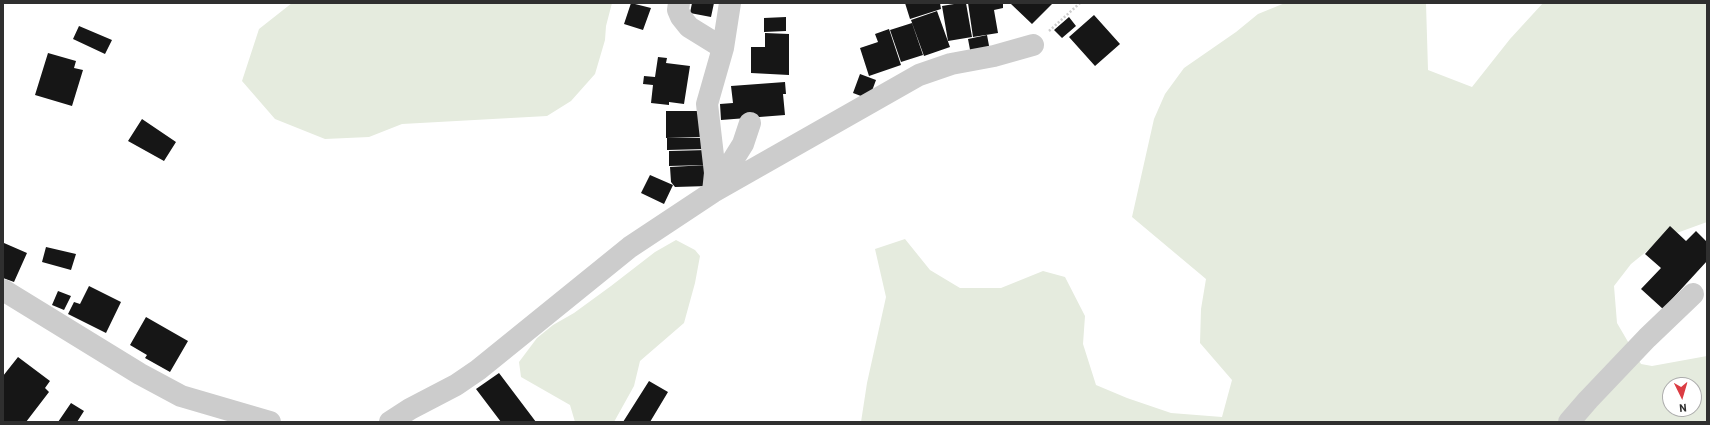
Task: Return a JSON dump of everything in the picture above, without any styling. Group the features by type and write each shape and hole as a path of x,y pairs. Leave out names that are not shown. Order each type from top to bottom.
{"street":[{"path":"679,3 678,10 681,17 689,27 717,44"},
{"path":"714,182 707,104 717,44 730,3"},
{"path":"703,19 717,44"},
{"path":"390,422 410,409 456,385 472,374 630,247 714,182 919,76 951,64 994,56 1033,45"},
{"path":"714,182 733,160 743,144 750,124"},
{"path":"3,290 140,374 182,396 270,422"},
{"path":"1569,422 1588,400 1648,338 1693,294"}],"path":[{"path":"1033,45 1080,3"}],"shaded area":[{"path":"292,3 612,3 606,26 605,40 595,74 571,101 547,116 402,124 369,137 325,139 275,119 242,81 259,29"},
{"path":"1285,3 1426,3 1428,70 1472,87 1510,39 1543,3 1707,3 1707,222 1663,238 1631,264 1614,286 1617,323 1641,364 1652,366 1707,356 1707,422 861,422 867,383 886,297 875,249 905,239 930,270 960,288 1001,288 1043,271 1065,277 1085,316 1083,344 1096,385 1127,398 1171,413 1222,417 1232,380 1200,343 1201,309 1206,279 1132,217 1154,119 1165,94 1184,68 1236,32 1258,14"},
{"path":"676,240 695,250 700,256 695,283 684,323 640,361 634,386 614,422 575,422 570,405 521,377 519,362 537,338 553,325 574,313 655,252"}],"building":[{"path":"631,3 651,8 643,30 624,24"},
{"path":"692,3 714,3 711,17 690,13"},
{"path":"905,3 940,3 941,9 910,19"},
{"path":"966,3 972,37 948,41 942,6"},
{"path":"968,3 1003,3 1003,8 994,10 998,33 973,37"},
{"path":"1053,3 1032,24 1011,4"},
{"path":"937,11 950,47 924,56 911,20"},
{"path":"1094,15 1120,44 1095,66 1069,37"},
{"path":"786,17 786,31 764,32 764,18"},
{"path":"1069,17 1076,26 1062,38 1054,30"},
{"path":"912,23 923,55 901,62 890,30"},
{"path":"79,26 112,40 105,54 73,39"},
{"path":"889,29 901,65 869,76 860,48 878,42 875,34"},
{"path":"765,33 789,34 789,75 751,73 751,47 765,47"},
{"path":"987,35 990,51 971,55 968,39"},
{"path":"48,53 76,61 74,68 83,70 72,106 35,95"},
{"path":"658,57 667,58 666,63 690,66 684,104 669,102 669,105 651,103 653,85 643,84 644,76 655,77"},
{"path":"860,74 876,80 869,99 853,93"},
{"path":"785,82 786,94 783,94 785,115 721,120 720,104 733,103 731,86"},
{"path":"666,111 705,111 705,137 666,138"},
{"path":"142,119 176,142 164,161 128,141"},
{"path":"667,138 706,138 706,149 667,150"},
{"path":"707,150 707,165 669,166 669,151"},
{"path":"707,165 708,186 675,187 671,182 670,167"},
{"path":"650,175 673,185 664,204 641,193"},
{"path":"1670,226 1686,241 1696,231 1707,242 1707,261 1663,309 1641,289 1661,268 1645,254"},
{"path":"4,243 27,253 14,282 3,278"},
{"path":"46,247 76,254 71,270 42,262"},
{"path":"89,286 121,302 106,333 68,314 74,302 80,304"},
{"path":"58,291 71,296 64,310 52,305"},
{"path":"146,317 188,341 170,372 145,358 147,355 130,345"},
{"path":"18,357 50,381 45,388 49,392 26,422 3,422 3,376"},
{"path":"499,373 536,422 501,422 476,389"},
{"path":"649,381 668,392 650,422 623,422"},
{"path":"71,403 84,411 77,422 58,422"}]}
